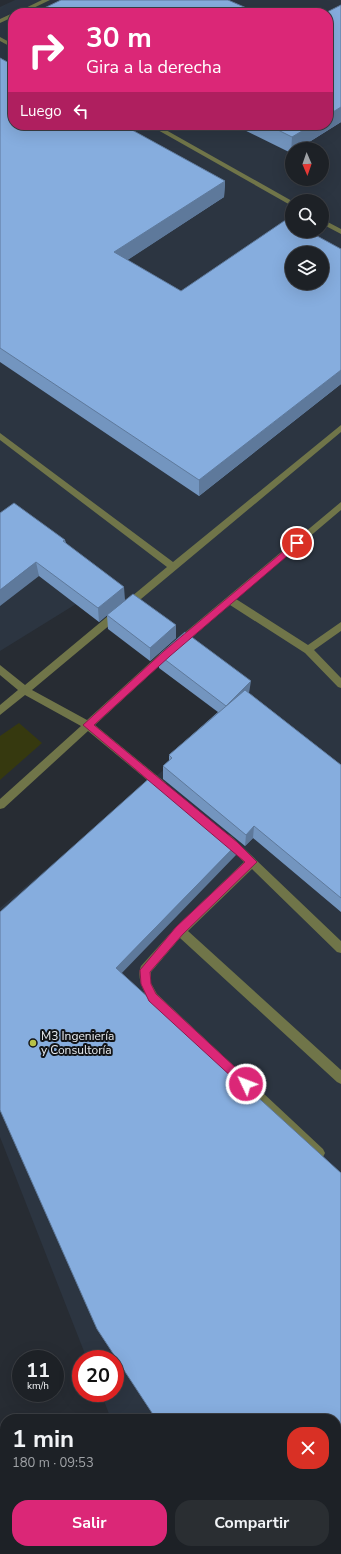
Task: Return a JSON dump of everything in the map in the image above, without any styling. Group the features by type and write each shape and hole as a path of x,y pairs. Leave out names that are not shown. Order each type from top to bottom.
{"lane":[{"path":"29,8 47,0"},
{"path":"161,130 285,200"},
{"path":"329,225 341,232"},
{"path":"0,711 341,428"},
{"path":"0,436 173,567"},
{"path":"0,805 167,653 341,505"},
{"path":"230,600 308,650 341,684"},
{"path":"308,650 341,626"},
{"path":"0,669 24,690 88,725 173,795"},
{"path":"216,830 252,862 341,948"},
{"path":"252,862 180,931 145,970 146,984 153,998 326,1160"},
{"path":"180,931 341,1078"}],"shaded area":[{"path":"15,0 341,0 341,1414 109,1414 104,1402 124,1402 124,1350 83,1350 0,1137 0,908 225,718 76,604 0,651 0,7"}],"green space":[{"path":"19,723 42,743 0,780 0,736"}],"building":[{"path":"61,0 228,0 246,8 44,8"},
{"path":"341,5 341,107 333,112 333,9"},
{"path":"0,58 8,62 8,130 132,130 225,181 114,252 181,291 285,220 285,238 321,238 341,249 341,370 199,480 0,348"},
{"path":"278,130 304,130 292,137"},
{"path":"14,503 65,540 63,541 124,587 98,608 36,562 0,590 0,513"},
{"path":"133,594 176,625 150,648 107,615"},
{"path":"185,632 251,681 226,706 159,655"},
{"path":"245,690 341,765 341,898 254,826 246,835 163,766 172,758 169,755"},
{"path":"153,775 237,844 116,968 341,1173 341,1414 153,1414 124,1370 124,1350 111,1350 97,1329 0,1110 0,912"}],"place":[{"name":"M3 Ingeniería y Consultoría","path":"33,1043"}],"route":[{"path":"246,1084 153,998 146,984 145,970 180,931 252,862 234,845 88,725 167,653 297,543"}]}
